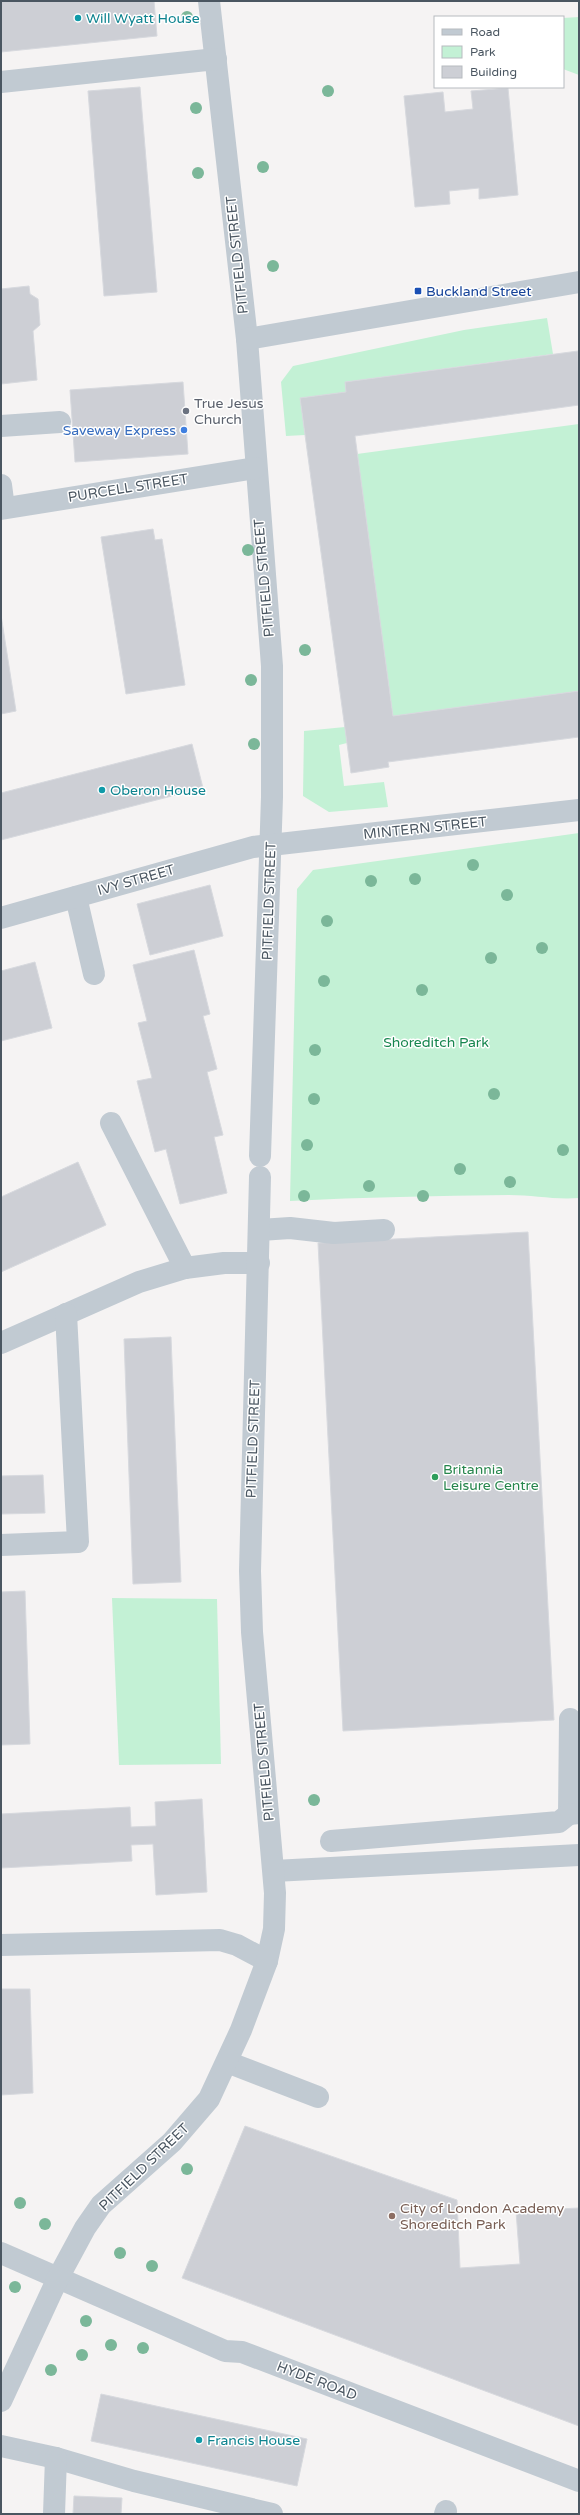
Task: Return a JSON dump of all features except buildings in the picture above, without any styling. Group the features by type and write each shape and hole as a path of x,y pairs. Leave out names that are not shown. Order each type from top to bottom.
{"street":[{"name":"PITFIELD STREET","path":"1,2401 73,2248 101,2205 151,2163 197,2116 209,2099 227,2062 267,1960 274,1929 274,1871 252,1632 250,1571 250,1480 259,1263 260,1166 271,845 272,666 255,468 247,339 209,1"},
{"path":"1,82 216,59"},
{"path":"247,339 579,282"},
{"path":"1,426 60,422"},
{"name":"PURCELL STREET","path":"2,508 255,468"},
{"path":"1,485 2,508"},
{"name":"MINTERN STREET","path":"271,845 579,810"},
{"name":"IVY STREET","path":"1,918 253,848 271,845"},
{"path":"76,897 94,974"},
{"path":"111,1123 185,1268"},
{"path":"260,1230 290,1228 334,1233 384,1230"},
{"path":"1,1343 139,1282 185,1268 224,1263 259,1263"},
{"path":"1,1545 78,1542 66,1314"},
{"path":"331,1841 559,1822 574,1813 570,1719"},
{"path":"274,1871 579,1855"},
{"path":"1,1945 220,1940 237,1945 267,1960"},
{"path":"227,2062 318,2096"},
{"name":"HYDE ROAD","path":"1,2253 225,2351 242,2352 579,2481"},
{"path":"1,2446 56,2458 134,2482 272,2514"},
{"path":"54,2514 56,2458"}],"green space":[{"path":"579,17 579,75 564,69 564,18"},
{"path":"547,318 553,354 345,382 346,392 300,398 305,435 286,436 281,382 293,366 464,330"},
{"path":"579,424 579,691 393,716 357,454"},
{"path":"345,727 347,743 339,745 344,786 384,782 388,807 329,812 303,796 304,731"},
{"name":"Shoreditch Park","path":"579,833 579,1198 509,1195 290,1201 297,889 313,870"},
{"path":"112,1598 217,1599 221,1764 119,1765"}],"place":[{"name":"Will Wyatt House","path":"78,18"},
{"name":"Buckland Street","path":"418,291"},
{"name":"True Jesus Church","path":"186,411"},
{"name":"Saveway Express","path":"184,430"},
{"name":"Oberon House","path":"102,790"},
{"name":"Britannia Leisure Centre","path":"435,1477"},
{"name":"City of London Academy Shoreditch Park","path":"392,2216"},
{"name":"Francis House","path":"199,2440"}]}
